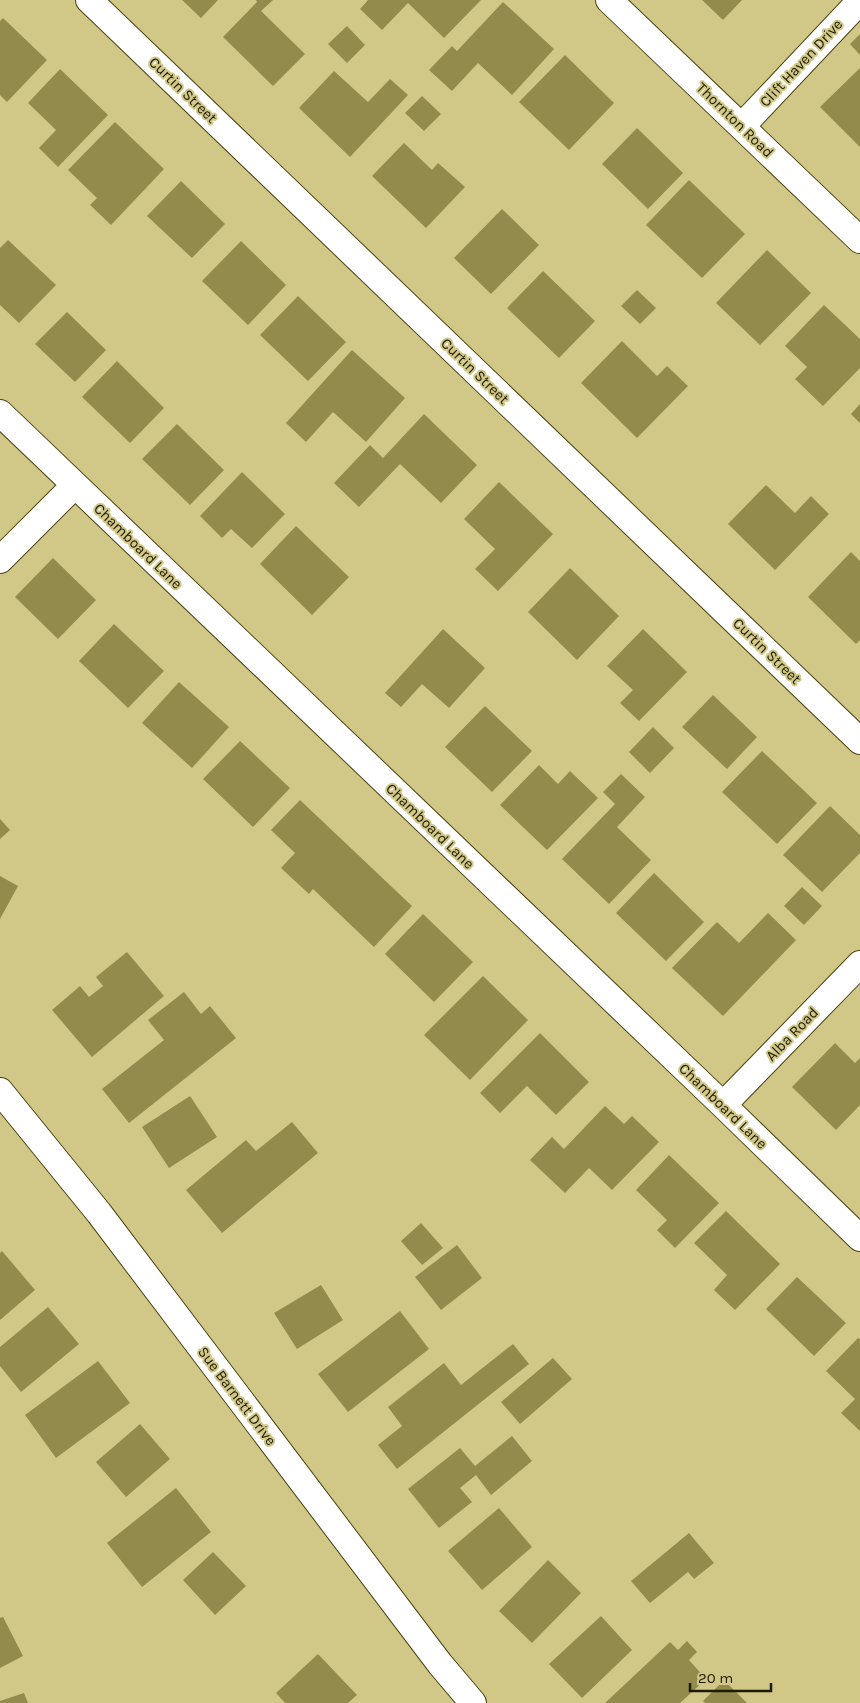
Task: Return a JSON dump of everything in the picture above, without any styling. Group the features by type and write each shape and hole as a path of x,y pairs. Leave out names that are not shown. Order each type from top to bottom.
{"street":[{"name":"Curtin Street","path":"89,0 860,741"},
{"name":"Thornton Road","path":"609,0 860,240"},
{"name":"Clift Haven Drive","path":"742,126 860,1"},
{"name":"Chamboard Lane","path":"0,413 860,1238"},
{"path":"0,560 74,485"},
{"name":"Alba Road","path":"723,1105 860,964"},
{"name":"Sue Barnett Drive","path":"0,1091 99,1213 440,1664 473,1703"}],"building":[{"path":"182,0 218,0 201,18"},
{"path":"256,0 273,0 261,11 305,54 273,86 223,37 257,2"},
{"path":"368,0 481,0 444,38 408,3 382,30 360,9"},
{"path":"702,0 742,0 723,20"},
{"path":"503,2 554,49 512,95 478,63 452,91 429,70 452,46 457,51"},
{"path":"3,18 47,60 7,102 0,95 0,21"},
{"path":"347,26 365,45 347,63 328,44"},
{"path":"860,34 860,55 850,44"},
{"path":"565,55 614,103 569,150 519,102"},
{"path":"860,68 860,147 820,107"},
{"path":"60,69 108,115 58,167 39,148 56,130 28,103"},
{"path":"334,71 368,102 390,79 408,95 350,157 299,108"},
{"path":"422,96 441,114 424,131 405,113"},
{"path":"115,122 164,169 111,225 90,205 97,198 68,170"},
{"path":"637,128 683,173 648,209 602,164"},
{"path":"404,143 432,170 438,163 465,187 426,228 372,176"},
{"path":"689,180 745,234 702,278 646,225"},
{"path":"181,181 225,224 192,258 147,216"},
{"path":"502,209 539,245 491,294 454,258"},
{"path":"8,240 56,285 19,323 0,305 0,248"},
{"path":"241,241 286,285 248,325 202,281"},
{"path":"767,250 811,293 760,345 716,303"},
{"path":"543,271 595,321 559,358 507,308"},
{"path":"637,290 656,308 640,324 621,306"},
{"path":"298,296 346,342 308,381 260,335"},
{"path":"824,305 860,339 860,368 823,406 795,379 807,367 785,346"},
{"path":"67,312 106,350 75,382 35,344"},
{"path":"622,341 657,376 667,366 688,386 637,438 581,383"},
{"path":"352,350 405,398 366,442 333,412 306,442 286,423"},
{"path":"117,361 164,408 130,443 82,397"},
{"path":"860,404 860,423 851,414"},
{"path":"424,414 477,465 441,503 400,464 359,507 334,483 370,445 383,458"},
{"path":"177,424 224,470 190,505 142,459"},
{"path":"242,472 285,514 252,548 231,529 222,538 200,516"},
{"path":"499,482 553,534 498,591 475,569 495,549 464,519"},
{"path":"766,485 795,513 811,496 829,514 775,570 728,524"},
{"path":"296,526 349,577 312,615 260,564"},
{"path":"851,552 860,561 860,640 856,644 808,597"},
{"path":"53,558 96,600 58,639 15,597"},
{"path":"570,568 619,616 577,660 528,612"},
{"path":"114,624 164,671 128,708 79,661"},
{"path":"443,629 485,668 449,708 422,684 401,707 385,693"},
{"path":"643,629 687,672 639,721 620,703 633,690 607,666"},
{"path":"179,682 229,727 192,768 142,723"},
{"path":"713,695 757,737 727,769 682,727"},
{"path":"485,706 532,751 492,792 445,747"},
{"path":"653,727 674,748 650,773 629,752"},
{"path":"240,741 290,788 253,827 203,779"},
{"path":"762,751 817,803 777,844 722,792"},
{"path":"539,765 558,784 570,771 598,798 547,850 500,805"},
{"path":"621,774 645,797 617,827 651,860 609,904 562,859 615,804 603,792"},
{"path":"300,800 412,906 374,947 313,889 309,894 281,868 295,853 271,830"},
{"path":"830,806 860,835 860,853 822,892 783,855"},
{"path":"0,819 10,830 0,839"},
{"path":"654,873 704,922 666,961 616,913"},
{"path":"0,876 18,886 0,919"},
{"path":"802,887 822,906 804,925 784,906"},
{"path":"768,913 796,940 723,1016 672,968 717,922 739,943"},
{"path":"423,914 473,962 434,1002 385,954"},
{"path":"127,952 164,996 92,1057 52,1010 80,986 89,997 103,986 96,977"},
{"path":"483,976 528,1020 470,1080 424,1035"},
{"path":"184,992 201,1014 210,1006 236,1038 129,1123 102,1089 164,1040 148,1020"},
{"path":"540,1033 589,1082 556,1115 527,1086 500,1113 480,1093"},
{"path":"835,1043 855,1063 860,1058 860,1105 836,1130 792,1087"},
{"path":"190,1096 217,1137 169,1168 142,1127"},
{"path":"605,1106 624,1124 632,1116 659,1142 612,1190 589,1168 565,1193 530,1160 552,1137 564,1149"},
{"path":"292,1122 318,1153 222,1233 186,1190 246,1140 256,1151"},
{"path":"669,1155 719,1203 675,1248 657,1230 667,1220 636,1190"},
{"path":"726,1211 780,1264 735,1310 714,1290 727,1275 694,1243"},
{"path":"421,1223 443,1248 422,1265 401,1241"},
{"path":"457,1245 482,1278 441,1310 415,1277"},
{"path":"2,1251 35,1290 0,1320 0,1253"},
{"path":"797,1277 846,1323 814,1356 766,1309"},
{"path":"321,1285 343,1320 297,1349 274,1313"},
{"path":"48,1307 79,1344 21,1392 0,1366 0,1347"},
{"path":"400,1311 429,1349 348,1412 318,1374"},
{"path":"858,1338 860,1339 860,1431 841,1413 855,1399 826,1371"},
{"path":"513,1344 529,1364 397,1469 378,1445 402,1426 388,1407 444,1363 461,1385"},
{"path":"553,1358 572,1379 520,1424 501,1402"},
{"path":"98,1361 130,1403 56,1458 25,1415"},
{"path":"140,1424 170,1459 126,1497 96,1462"},
{"path":"512,1436 532,1461 491,1495 476,1475 460,1488 472,1502 439,1528 408,1489 460,1448 475,1466"},
{"path":"176,1488 211,1532 142,1587 107,1543"},
{"path":"499,1508 532,1547 482,1590 448,1551"},
{"path":"689,1533 714,1563 694,1579 688,1572 650,1603 631,1581"},
{"path":"213,1552 246,1586 215,1615 183,1580"},
{"path":"548,1560 581,1593 532,1643 499,1611"},
{"path":"601,1616 632,1650 582,1698 549,1664"},
{"path":"3,1617 23,1656 0,1668 0,1618"},
{"path":"687,1641 697,1652 689,1660 706,1679 680,1703 605,1703 670,1642 678,1650"},
{"path":"318,1654 357,1695 348,1703 285,1703 276,1693"},
{"path":"724,1680 747,1703 705,1703 703,1701"},
{"path":"24,1693 28,1703 0,1703 0,1701"}]}
